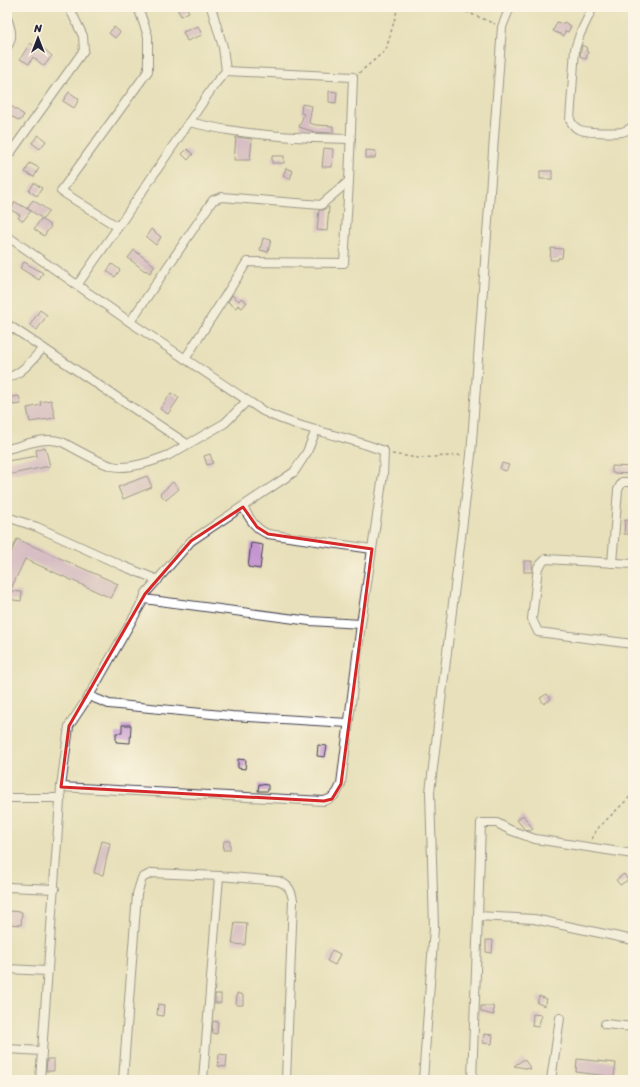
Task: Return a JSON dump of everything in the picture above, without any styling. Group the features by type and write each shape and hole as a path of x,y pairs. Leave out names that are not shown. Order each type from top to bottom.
{"street":[{"path":"7,153 11,152 84,50 83,36 69,7"},
{"path":"118,227 61,191 148,71 148,36 138,7"},
{"path":"78,284 215,84 226,71 223,47 211,7"},
{"path":"423,1080 434,928 430,792 471,455 502,27 510,7"},
{"path":"593,7 580,34 575,49 570,120 576,129 580,131 623,132 633,126"},
{"path":"7,18 12,33 10,42 7,46"},
{"path":"184,359 247,262 344,263 353,77 226,71"},
{"path":"189,122 227,130 263,135 351,139"},
{"path":"130,322 213,200 222,197 321,205 349,181"},
{"path":"7,236 184,359 263,411 281,420 362,443 384,451 341,784 335,797 324,801 61,787"},
{"path":"7,324 187,444"},
{"path":"7,378 16,375 23,370 42,348"},
{"path":"7,449 47,440 55,440 104,463 122,467 160,459 224,423 247,401"},
{"path":"40,1080 61,787 69,726 89,696 144,599 145,594 191,541 294,472 307,452 316,430"},
{"path":"612,563 618,490 622,482 633,482"},
{"path":"243,507 257,528 268,534 372,549"},
{"path":"7,517 37,527 123,566 158,580"},
{"path":"633,564 546,558 538,567 532,619 538,632 633,644"},
{"path":"144,599 310,621 361,624"},
{"path":"89,696 109,704 232,716 348,723"},
{"path":"7,798 61,798"},
{"path":"472,1080 481,823 497,823 510,830 535,839 633,854"},
{"path":"123,1080 137,894 139,883 142,878 152,873 218,876 278,882 287,885 292,892 293,900 286,1080"},
{"path":"203,1080 218,876"},
{"path":"7,888 54,890"},
{"path":"478,916 534,919 633,940"},
{"path":"7,969 48,971"},
{"path":"551,1080 560,1018"},
{"path":"605,1024 633,1027"},
{"path":"7,1049 42,1051"}],"path":[{"path":"353,77 386,50 398,7"},
{"path":"455,7 502,27"},
{"path":"384,451 402,456 418,458 471,455"},
{"path":"589,847 597,829 633,794"}],"highlighted area":[{"path":"243,507 257,527 268,534 372,549 341,784 332,799 324,801 61,787 69,726 145,594 191,541"}],"building":[{"path":"176,7 186,7 189,12 181,16"},
{"path":"557,22 562,24 564,22 571,26 568,32 565,31 564,36 553,31"},
{"path":"198,26 202,35 187,41 183,32"},
{"path":"114,27 120,32 115,38 109,33"},
{"path":"30,43 41,51 43,48 52,56 44,66 33,57 29,64 20,59"},
{"path":"582,45 587,48 586,51 588,52 586,59 580,56"},
{"path":"329,91 337,92 336,103 329,102"},
{"path":"69,92 79,99 74,108 63,101"},
{"path":"7,103 24,115 20,121 7,114"},
{"path":"302,104 312,106 309,123 333,126 333,133 315,132 299,127 304,114 301,113"},
{"path":"38,135 46,141 40,149 32,143"},
{"path":"236,137 252,139 250,160 234,160"},
{"path":"324,148 333,149 332,167 322,167"},
{"path":"187,149 193,154 188,160 182,154"},
{"path":"366,150 376,151 375,158 366,158"},
{"path":"272,156 284,156 284,163 272,163"},
{"path":"30,163 39,168 34,177 25,172"},
{"path":"286,168 293,171 290,179 283,176"},
{"path":"540,171 552,171 552,179 540,179"},
{"path":"34,183 42,188 37,196 29,191"},
{"path":"33,200 49,211 43,219 27,208"},
{"path":"15,202 31,211 23,221 18,218 20,215 11,210"},
{"path":"328,207 327,231 317,230 319,210 323,210"},
{"path":"41,219 51,226 44,236 34,229"},
{"path":"151,229 161,237 156,245 146,237"},
{"path":"263,238 271,240 268,252 260,250"},
{"path":"551,248 563,249 562,258 558,258 558,260 550,260"},
{"path":"134,250 155,266 150,273 128,258"},
{"path":"24,262 43,273 39,280 20,268"},
{"path":"112,264 120,270 115,277 107,271"},
{"path":"232,295 239,301 241,298 247,302 242,308 238,305 236,308 228,302"},
{"path":"40,310 47,315 37,330 30,325"},
{"path":"171,393 179,398 168,414 160,409"},
{"path":"19,396 21,404 13,405 12,397"},
{"path":"51,400 55,418 30,422 27,408 41,405 40,402"},
{"path":"45,447 50,466 7,475 7,461 37,456 36,450"},
{"path":"210,454 213,463 207,465 204,456"},
{"path":"502,463 509,465 506,471 500,469"},
{"path":"612,466 633,467 633,474 612,473"},
{"path":"147,476 152,487 123,499 118,487"},
{"path":"173,482 179,489 166,500 160,494"},
{"path":"625,520 633,521 631,534 624,534"},
{"path":"17,539 118,584 111,598 25,559 10,591 22,592 21,601 7,599 7,562"},
{"path":"251,543 263,545 260,569 248,567"},
{"path":"524,561 532,561 532,572 524,572"},
{"path":"547,694 551,699 544,704 540,698"},
{"path":"122,725 131,725 130,743 116,742 116,733 122,733"},
{"path":"318,745 327,746 325,757 317,756"},
{"path":"238,759 246,760 245,769 238,768"},
{"path":"259,784 268,785 268,791 258,791"},
{"path":"523,815 533,829 530,831 525,830 517,820"},
{"path":"102,841 110,843 103,875 94,873"},
{"path":"224,841 230,841 230,850 223,850"},
{"path":"624,874 628,880 620,885 616,880"},
{"path":"9,911 22,912 21,925 8,924"},
{"path":"235,922 247,923 245,945 232,944"},
{"path":"486,940 493,940 492,953 486,952"},
{"path":"332,950 340,954 335,965 327,961"},
{"path":"237,993 243,995 243,1005 236,1005"},
{"path":"215,994 221,994 221,1003 215,1003"},
{"path":"539,996 547,999 545,1006 537,1003"},
{"path":"158,1004 164,1005 163,1016 157,1015"},
{"path":"481,1006 493,1006 494,1015 481,1012"},
{"path":"533,1014 542,1015 538,1027 532,1026"},
{"path":"213,1021 218,1022 217,1034 212,1033"},
{"path":"484,1034 493,1035 492,1044 483,1043"},
{"path":"219,1054 227,1055 226,1067 218,1066"},
{"path":"47,1059 54,1059 54,1071 46,1071"},
{"path":"524,1059 531,1069 514,1066"},
{"path":"577,1059 616,1063 614,1077 576,1072"}]}
